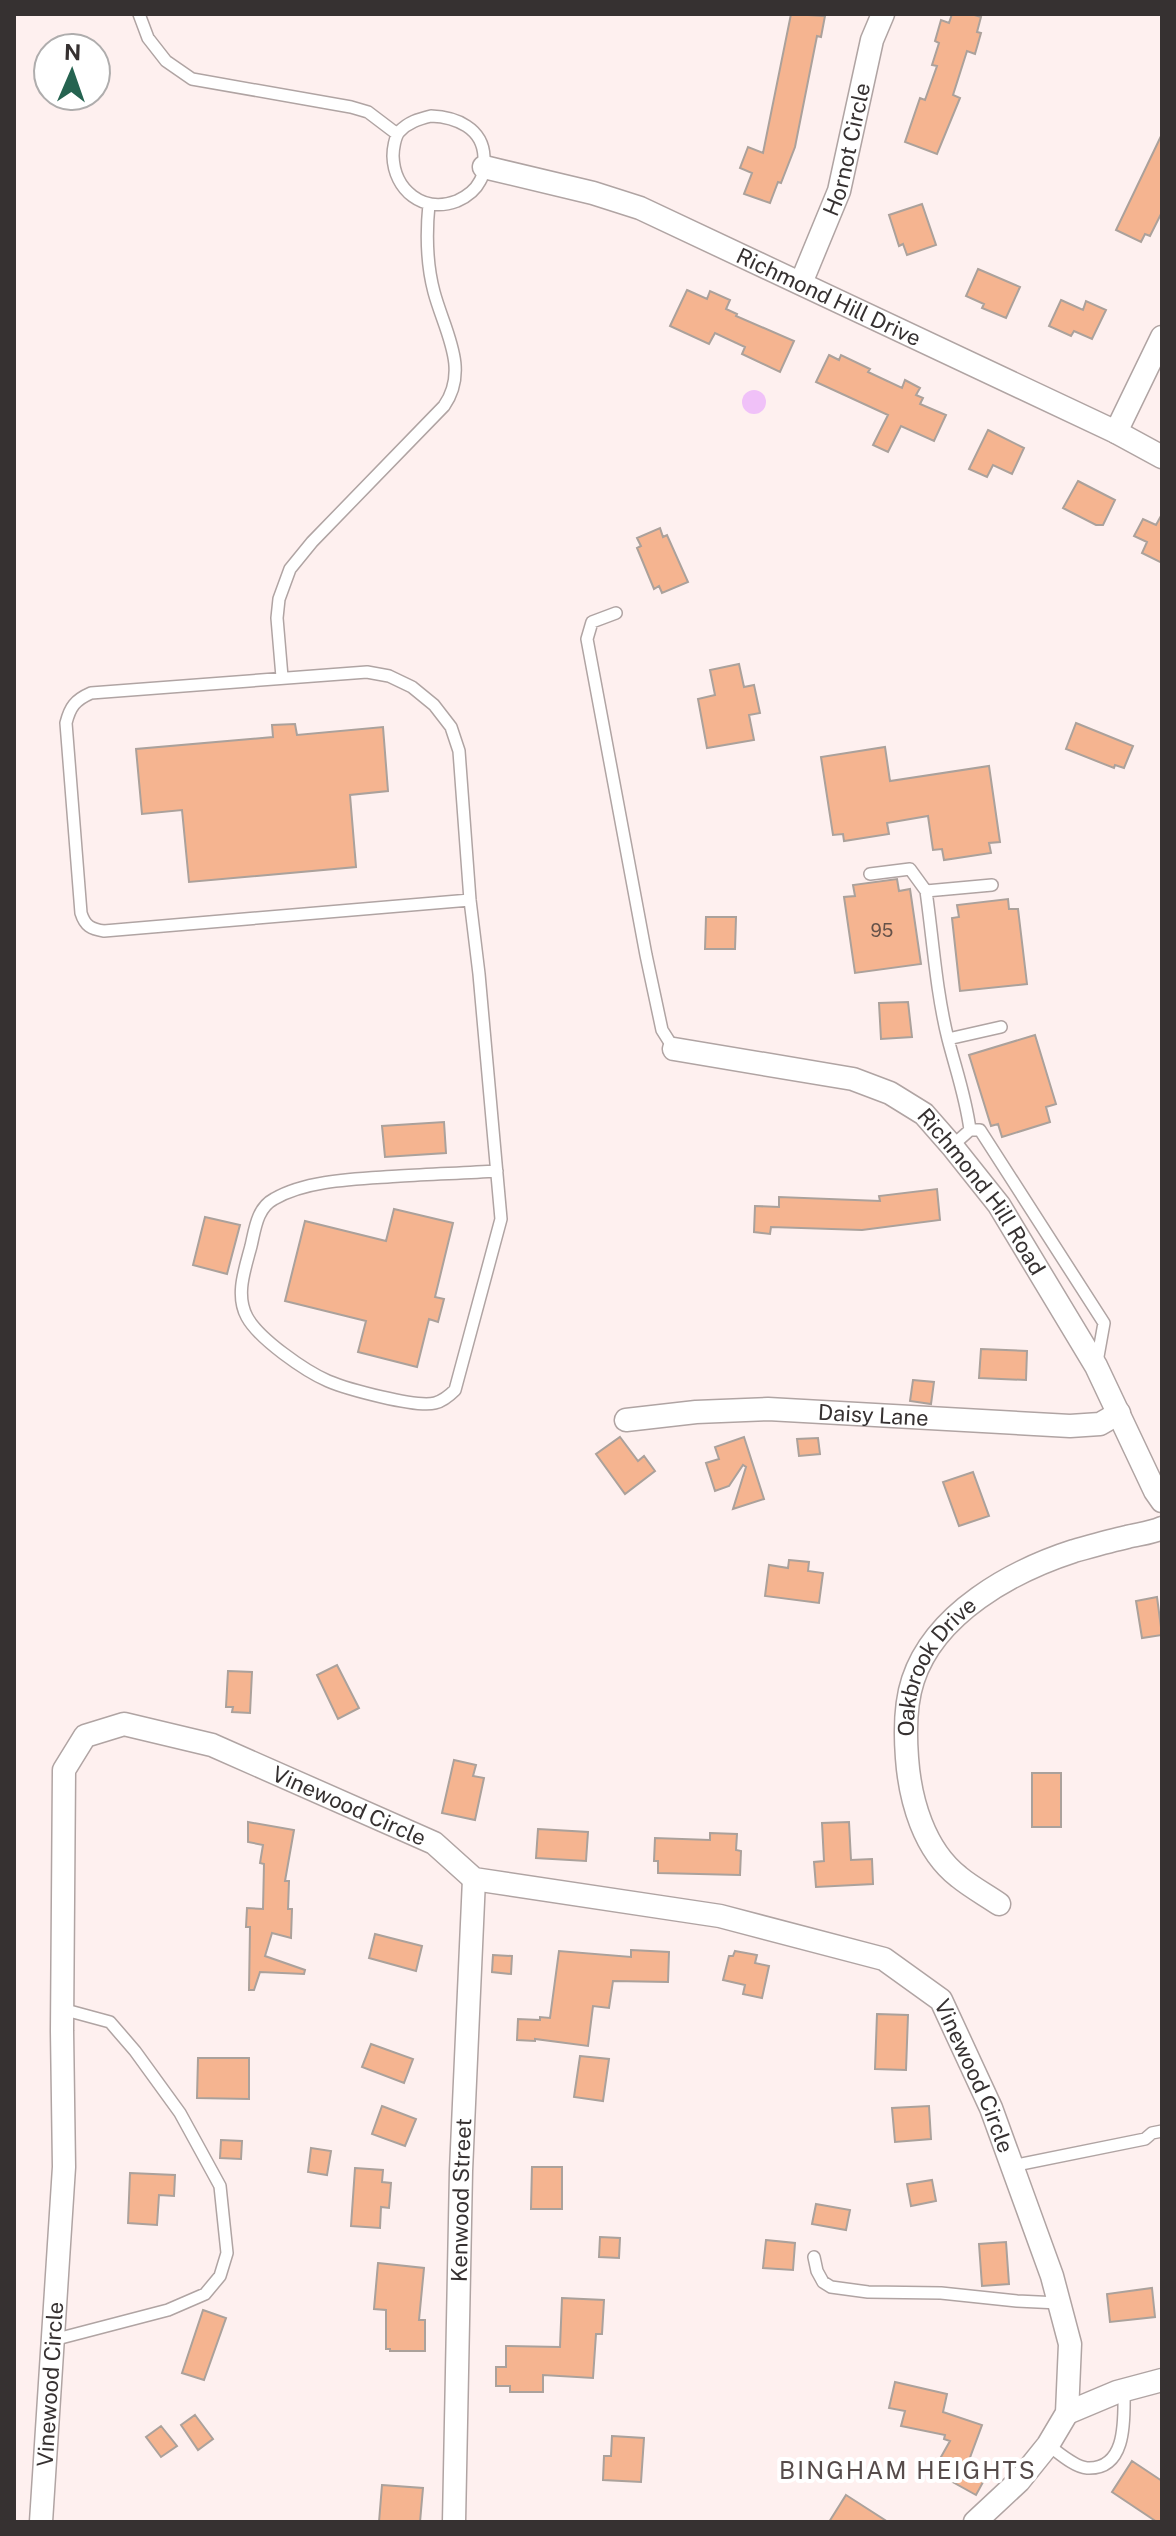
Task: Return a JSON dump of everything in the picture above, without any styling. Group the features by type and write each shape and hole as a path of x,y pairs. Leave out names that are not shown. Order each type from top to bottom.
{"street":[{"name":"Hornot Circle","path":"801,283 839,191 872,40 883,14"},
{"name":"Richmond Hill Drive","path":"484,167 593,193 640,208 1116,432 1162,457"},
{"path":"1116,432 1162,337"},
{"name":"Richmond Hill Road","path":"674,1049 853,1079 890,1093 924,1114 999,1205 1096,1366 1162,1501"},
{"name":"Daisy Lane","path":"626,1420 708,1411 768,1409 1070,1426 1100,1424 1119,1413"},
{"name":"Oakbrook Drive","path":"999,1904 957,1876 944,1863 928,1839 918,1815 906,1742 909,1697 920,1665 940,1633 960,1613 1012,1579 1070,1553 1162,1528"},
{"name":"Vinewood Circle","path":"41,2522 64,2167 64,1770 85,1736 124,1724 212,1745 434,1843 474,1879 720,1916 884,1959 941,2000 991,2108 1052,2276 1070,2344 1067,2413"},
{"name":"Kenwood Street","path":"454,2522 461,2171 474,1879"},
{"path":"975,2522 1019,2481 1048,2445 1067,2413 1124,2390 1162,2380"}],"lane":[{"path":"139,14 148,38 166,61 192,79 351,107 368,112 397,134"},
{"path":"431,116 459,121 475,132 483,149 484,167 480,181 467,196 451,203 429,204 414,197 402,188 394,161 397,134 414,120 431,116"},
{"path":"282,677 277,618 279,599 290,569 312,542 444,406 454,387 456,362 434,292 427,254 429,204"},
{"path":"616,613 592,622 587,639 646,955 662,1030 674,1049"},
{"path":"470,900 94,930 84,923 81,913 66,723 69,710 78,699 91,693 367,672 389,676 412,687 434,705 451,727 459,751 470,900 497,1171 501,1219 455,1390 436,1403 406,1403 328,1381 291,1359 256,1329 242,1305 242,1279 259,1215 273,1199 295,1190 344,1180 497,1171"},
{"path":"870,874 910,869 926,891 939,992 948,1039 966,1100 970,1130"},
{"path":"926,891 992,885"},
{"path":"948,1039 1001,1027"},
{"path":"952,1146 970,1130 980,1130 1104,1323 1096,1366"},
{"path":"53,2340 168,2310 205,2294 220,2276 227,2253 220,2186 180,2113 110,2022 62,2009"},
{"path":"1011,2166 1145,2139 1152,2133 1162,2131"},
{"path":"814,2257 823,2282 831,2287 1059,2303"},
{"path":"1048,2445 1087,2468 1103,2465 1117,2452 1124,2431 1124,2390"}],"shaded area":[{"path":"754,390 763,393 766,402 763,411 754,414 745,411 742,402 745,393"}],"building":[{"path":"791,14 825,16 821,37 817,36 795,147 770,203 744,194 752,173 740,168 748,147 763,153"},
{"path":"952,14 981,17 977,32 981,33 975,54 967,51 953,95 960,98 937,154 905,142 920,98 925,100 937,66 932,65 939,43 935,41 941,20 949,23"},
{"path":"1162,134 1162,212 1150,236 1145,234 1141,242 1116,230"},
{"path":"922,204 936,245 907,255 903,244 899,246 889,215"},
{"path":"978,269 1020,287 1006,318 982,308 984,304 966,296"},
{"path":"687,290 707,299 710,291 730,300 726,309 736,316 794,341 780,372 742,354 745,347 715,333 709,344 670,326"},
{"path":"1061,300 1083,310 1086,301 1106,310 1092,339 1074,331 1071,336 1049,326"},
{"path":"829,355 839,360 841,355 902,388 905,380 920,388 916,395 923,398 920,404 946,415 934,441 901,426 888,452 873,445 888,415 816,382"},
{"path":"988,430 1024,448 1012,474 993,465 987,477 969,469"},
{"path":"1078,481 1115,500 1103,525 1096,525 1063,508"},
{"path":"1162,514 1162,563 1142,553 1147,542 1134,536 1143,519 1156,525"},
{"path":"660,528 663,537 667,535 688,582 662,593 659,586 654,589 637,548 641,546 637,538"},
{"path":"739,664 744,687 754,685 760,713 749,715 754,740 707,748 698,699 715,695 710,670"},
{"path":"1076,723 1133,746 1124,768 1115,765 1114,768 1066,749"},
{"path":"295,724 297,735 383,727 388,791 350,795 356,867 189,882 182,810 142,814 136,749 273,737 272,725"},
{"path":"885,747 890,781 989,766 1000,842 989,843 991,853 944,860 942,849 933,850 928,816 887,823 889,834 844,841 843,834 833,835 821,757"},
{"path":"897,879 899,891 910,889 921,964 855,973 844,897 855,896 853,885"},
{"path":"1008,899 1009,909 1018,909 1027,984 960,991 952,918 959,917 957,905"},
{"path":"706,917 736,917 735,949 705,949"},
{"path":"908,1002 912,1037 881,1039 879,1003"},
{"path":"1035,1035 1056,1104 1046,1107 1050,1122 1002,1137 998,1124 991,1126 969,1055"},
{"path":"444,1122 446,1153 385,1157 382,1126"},
{"path":"937,1189 940,1220 862,1230 771,1227 770,1234 754,1232 755,1206 779,1207 779,1197 880,1201 879,1196"},
{"path":"394,1209 453,1223 435,1297 444,1299 438,1322 429,1319 417,1367 358,1352 366,1321 285,1301 305,1221 386,1241"},
{"path":"205,1217 240,1225 227,1274 193,1265"},
{"path":"981,1349 1027,1351 1026,1380 979,1378"},
{"path":"913,1380 934,1382 931,1404 910,1401"},
{"path":"620,1437 638,1461 644,1456 655,1471 625,1494 596,1454"},
{"path":"744,1437 764,1499 733,1509 746,1467 743,1465 729,1486 715,1491 706,1463 719,1459 715,1447"},
{"path":"818,1438 820,1454 799,1456 797,1439"},
{"path":"973,1472 989,1516 959,1526 943,1482"},
{"path":"789,1560 809,1562 808,1571 823,1573 819,1603 765,1596 769,1565 788,1568"},
{"path":"1157,1597 1162,1635 1142,1638 1136,1601"},
{"path":"337,1665 359,1708 338,1719 317,1675"},
{"path":"228,1671 252,1672 250,1713 232,1712 233,1707 226,1707"},
{"path":"454,1760 476,1765 473,1776 484,1778 475,1820 442,1813"},
{"path":"1032,1773 1061,1773 1061,1827 1032,1827"},
{"path":"248,1822 294,1830 285,1881 289,1881 288,1909 292,1909 291,1938 272,1933 265,1956 305,1970 304,1974 260,1972 254,1990 249,1990 250,1927 246,1927 247,1908 263,1909 264,1864 260,1863 263,1845 248,1842"},
{"path":"849,1822 851,1860 872,1859 873,1884 816,1887 814,1862 824,1861 822,1823"},
{"path":"538,1829 588,1832 586,1861 536,1858"},
{"path":"710,1833 737,1834 736,1850 741,1851 740,1875 658,1873 658,1861 654,1861 655,1838 710,1840"},
{"path":"375,1934 422,1946 416,1971 369,1958"},
{"path":"631,1950 669,1952 668,1982 613,1981 609,2008 593,2006 588,2046 535,2039 517,2040 518,2019 550,2018 559,1951 631,1957"},
{"path":"735,1951 757,1955 755,1963 769,1966 762,1998 743,1994 745,1985 723,1980 729,1956 733,1956"},
{"path":"493,1955 512,1956 511,1974 492,1972"},
{"path":"877,2014 908,2015 906,2070 875,2069"},
{"path":"371,2044 413,2059 404,2083 362,2067"},
{"path":"580,2056 609,2059 603,2101 574,2097"},
{"path":"198,2058 249,2058 249,2099 197,2098"},
{"path":"382,2106 416,2119 405,2146 372,2134"},
{"path":"929,2106 931,2139 895,2142 892,2108"},
{"path":"221,2140 242,2141 241,2159 220,2158"},
{"path":"311,2148 331,2151 327,2175 308,2172"},
{"path":"532,2167 562,2167 562,2209 531,2209"},
{"path":"355,2168 383,2170 382,2182 391,2183 389,2208 381,2207 380,2228 351,2226"},
{"path":"130,2173 175,2175 174,2196 159,2195 157,2225 128,2223"},
{"path":"932,2180 936,2201 911,2206 907,2184"},
{"path":"816,2204 850,2210 846,2230 812,2224"},
{"path":"600,2237 620,2238 619,2258 599,2257"},
{"path":"766,2240 795,2243 793,2270 763,2268"},
{"path":"1006,2242 1009,2284 982,2286 979,2244"},
{"path":"378,2263 424,2268 419,2320 425,2320 425,2351 386,2349 386,2310 374,2309"},
{"path":"1152,2288 1155,2317 1110,2322 1107,2294"},
{"path":"562,2298 604,2300 602,2334 596,2334 593,2378 543,2375 543,2392 510,2392 510,2386 496,2386 496,2367 506,2367 506,2346 560,2347"},
{"path":"203,2310 226,2318 204,2380 182,2373"},
{"path":"895,2382 947,2394 943,2412 982,2425 968,2463 988,2473 976,2495 933,2471 950,2441 944,2439 945,2435 901,2426 905,2411 889,2408"},
{"path":"195,2415 213,2439 198,2450 181,2425"},
{"path":"161,2426 177,2446 161,2457 146,2437"},
{"path":"612,2436 644,2438 641,2482 603,2480 604,2456 611,2456"},
{"path":"1132,2461 1162,2481 1162,2522 1157,2522 1112,2492"},
{"path":"382,2485 423,2488 420,2522 379,2522"},
{"path":"846,2495 888,2522 829,2522"}],"district":[{"name":"BINGHAM HEIGHTS","path":"908,2470"}]}
